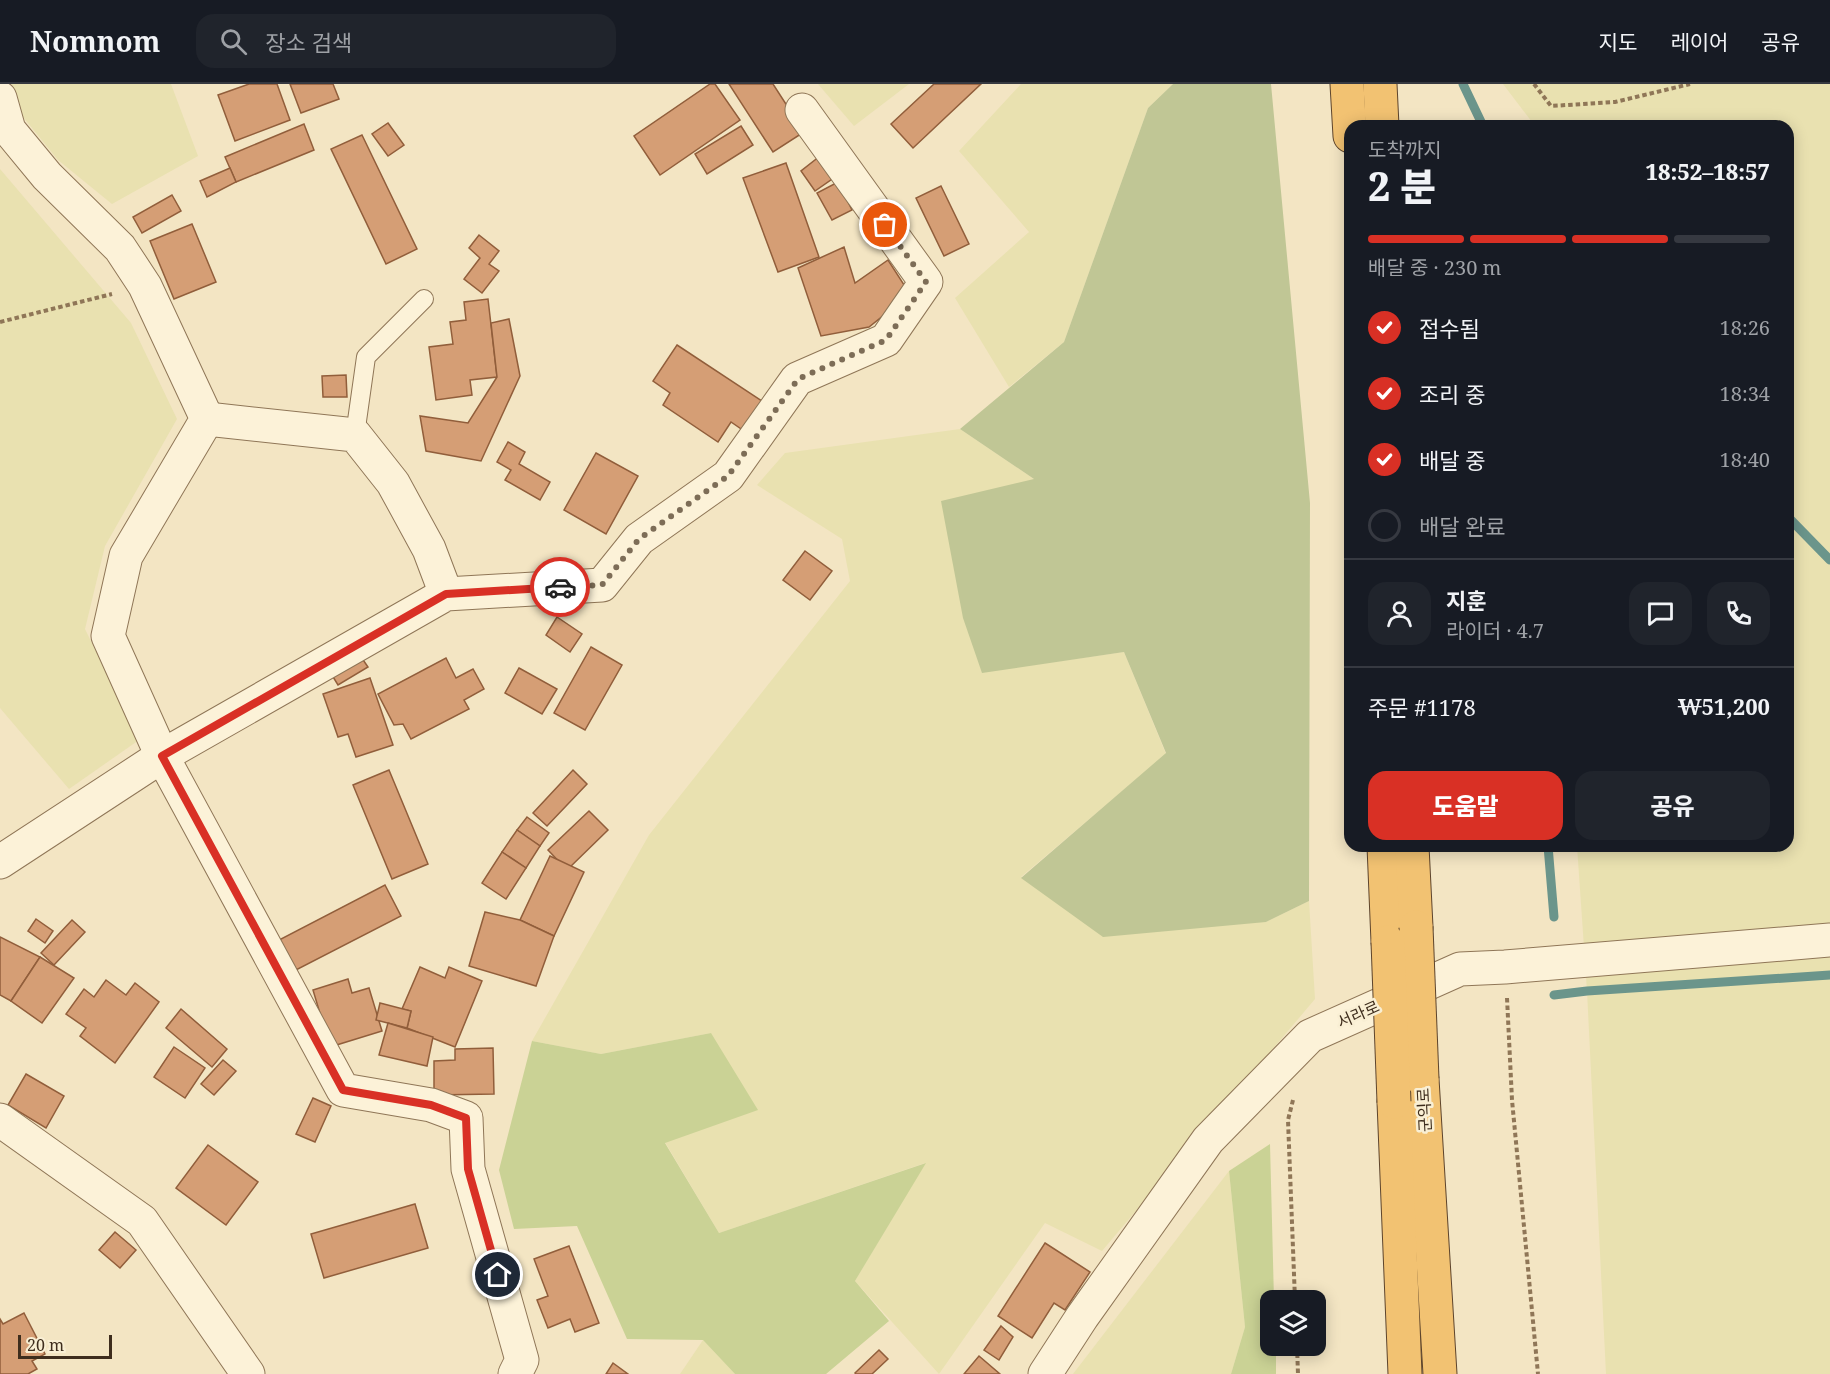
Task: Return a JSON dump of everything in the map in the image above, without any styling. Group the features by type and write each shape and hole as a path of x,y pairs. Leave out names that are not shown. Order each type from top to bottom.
{"highway":[{"path":"1347,84 1349,120"},
{"path":"1380,84 1382,120"},
{"name":"군익로","path":"1385,852 1402,935 1422,1079 1440,1374"},
{"name":"군익로","path":"1405,1374 1394,1102 1402,935 1411,852"}],"street":[{"path":"0,98 9,130 47,176 120,248 145,286 207,419"},
{"path":"0,862 162,756 446,594 602,585 639,539 728,476 798,379 886,340 926,282 802,110"},
{"path":"207,419 355,435 393,483 429,549 446,594"},
{"path":"207,419 126,556 108,636 162,756 343,1090 431,1105 466,1118 468,1169 522,1360 515,1374"},
{"name":"서라로","path":"1046,1374 1082,1317 1208,1140 1310,1036 1460,969 1830,940"},
{"path":"0,1120 142,1221 248,1374"}],"lane":[{"path":"355,435 366,357 424,299"}],"path":[{"path":"1534,84 1551,106 1615,102 1690,84"},
{"path":"0,322 145,286"},
{"path":"1505,967 1512,1100 1538,1374"},
{"path":"1293,1099 1288,1120 1295,1290"},
{"path":"1297,1356 1298,1374"}],"shaded area":[{"path":"9,84 171,84 198,156 112,204 58,160 14,106"},
{"path":"818,84 909,84 854,126"},
{"path":"1021,84 1173,84 1148,108 1064,342 1009,387 955,298 1029,232 959,151"},
{"path":"1503,84 1830,84 1830,1374 1606,1374 1587,991 1577,852 1794,852 1794,120 1530,120"},
{"path":"0,169 131,323 177,419 105,546 85,629 139,740 69,789 0,708"},
{"path":"960,429 1034,479 982,672 1124,652 1166,754 1021,877 1266,922 1309,901 1315,999 1102,1251 1045,1223 939,1374 855,1281 925,1163 719,1233 665,1142 711,1033 601,1054 532,1041 649,835 850,581 842,539 757,485 785,453"},
{"path":"1229,1171 1245,1327 1231,1374 1073,1374"},
{"path":"703,1340 735,1374 680,1374"}],"green space":[{"path":"1173,84 1271,84 1310,503 1309,901 1266,922 1103,937 1021,878 1166,753 1124,652 982,673 963,618 941,501 1034,479 960,429 1064,342 1148,108"},
{"path":"711,1033 758,1110 665,1143 719,1233 926,1163 855,1281 889,1321 826,1374 735,1374 703,1340 627,1339 577,1226 514,1229 499,1170 532,1041 601,1054"},
{"path":"1270,1144 1274,1290 1260,1290 1260,1356 1276,1356 1276,1374 1231,1374 1245,1327 1229,1171"}],"building":[{"path":"249,84 277,84 290,120 235,141 218,95"},
{"path":"290,84 333,84 339,99 301,113"},
{"path":"710,84 715,84 740,120 660,175 634,136"},
{"path":"729,84 773,84 804,132 773,152"},
{"path":"934,84 981,84 913,148 891,124"},
{"path":"388,123 404,145 388,156 372,134"},
{"path":"304,124 314,150 236,182 225,157"},
{"path":"741,126 753,145 707,174 695,154"},
{"path":"362,135 417,249 386,264 331,149"},
{"path":"820,156 835,177 815,191 801,171"},
{"path":"786,163 819,257 778,272 743,178"},
{"path":"230,168 236,182 207,197 200,181"},
{"path":"838,182 852,210 832,220 817,193"},
{"path":"941,186 969,244 944,256 916,198"},
{"path":"172,195 181,211 142,233 133,217"},
{"path":"192,224 216,282 174,299 150,241"},
{"path":"479,235 499,251 489,264 499,271 482,293 464,279 480,258 469,248"},
{"path":"844,247 855,283 888,260 910,294 869,327 821,336 798,268"},
{"path":"488,299 497,377 470,380 472,395 436,400 429,347 453,344 450,322 466,320 464,302"},
{"path":"509,319 520,376 481,461 426,451 420,416 468,423 497,377 491,323"},
{"path":"677,345 765,403 747,433 731,422 718,442 663,405 670,393 653,381"},
{"path":"346,375 347,397 323,397 322,376"},
{"path":"508,442 525,452 519,464 550,482 540,500 505,480 511,470 497,462"},
{"path":"596,453 638,476 606,534 564,510"},
{"path":"805,551 832,571 810,600 783,580"},
{"path":"557,617 582,634 570,652 546,635"},
{"path":"591,647 622,665 585,730 554,713"},
{"path":"359,654 368,667 338,685 330,672"},
{"path":"446,658 456,678 473,669 484,689 464,700 469,709 411,739 403,724 394,725 378,694"},
{"path":"519,668 557,689 542,714 505,693"},
{"path":"370,678 393,745 356,757 348,734 338,737 323,694"},
{"path":"389,770 428,864 392,879 353,785"},
{"path":"573,770 587,784 547,826 533,813"},
{"path":"589,811 608,830 567,870 548,850"},
{"path":"527,817 549,833 540,846 517,830"},
{"path":"517,830 540,846 526,868 502,852"},
{"path":"502,852 526,868 506,899 482,883"},
{"path":"550,856 584,872 554,936 520,920"},
{"path":"385,885 401,916 294,971 279,940"},
{"path":"485,912 520,920 554,936 536,986 469,966"},
{"path":"36,919 53,931 45,943 28,931"},
{"path":"72,920 85,932 54,965 41,953"},
{"path":"0,937 40,957 11,1001 0,995"},
{"path":"40,957 74,978 42,1023 11,1001"},
{"path":"420,967 445,978 449,967 482,981 455,1047 407,1028 411,1011 402,1009"},
{"path":"348,979 352,993 369,988 382,1031 330,1047 313,990"},
{"path":"106,980 126,995 135,983 159,1002 115,1063 80,1036 86,1028 66,1014 84,989 94,997"},
{"path":"380,1003 411,1011 407,1028 376,1020"},
{"path":"181,1009 227,1049 212,1067 166,1028"},
{"path":"388,1023 433,1037 427,1066 379,1055"},
{"path":"174,1047 205,1068 185,1098 154,1077"},
{"path":"493,1048 494,1094 434,1095 434,1061 455,1060 455,1049"},
{"path":"223,1060 236,1071 214,1095 201,1084"},
{"path":"26,1074 64,1096 46,1128 8,1105"},
{"path":"313,1098 331,1106 315,1142 296,1134"},
{"path":"208,1145 258,1182 226,1225 176,1188"},
{"path":"415,1204 428,1248 324,1278 311,1234"},
{"path":"115,1232 136,1250 120,1268 99,1250"},
{"path":"1045,1243 1090,1272 1065,1310 1054,1303 1032,1338 998,1316"},
{"path":"569,1246 599,1323 575,1332 570,1319 548,1328 537,1300 548,1296 534,1259"},
{"path":"24,1313 45,1354 32,1361 37,1369 28,1374 0,1374 0,1319 3,1324"},
{"path":"1001,1326 1013,1337 999,1360 984,1350"},
{"path":"879,1350 888,1359 872,1374 855,1373"},
{"path":"979,1356 1000,1374 964,1374"},
{"path":"613,1363 628,1374 606,1374"}],"waterway":[{"path":"1463,84 1480,120"},
{"path":"1794,523 1830,560"},
{"path":"1549,852 1554,917"},
{"path":"1554,995 1830,975"}],"way so far":[{"path":"560,587 602,585 639,539 728,476 798,379 886,340 926,282 885,225"}],"route":[{"path":"498,1275 468,1169 466,1118 431,1105 343,1090 162,756 446,594 560,587"}]}
